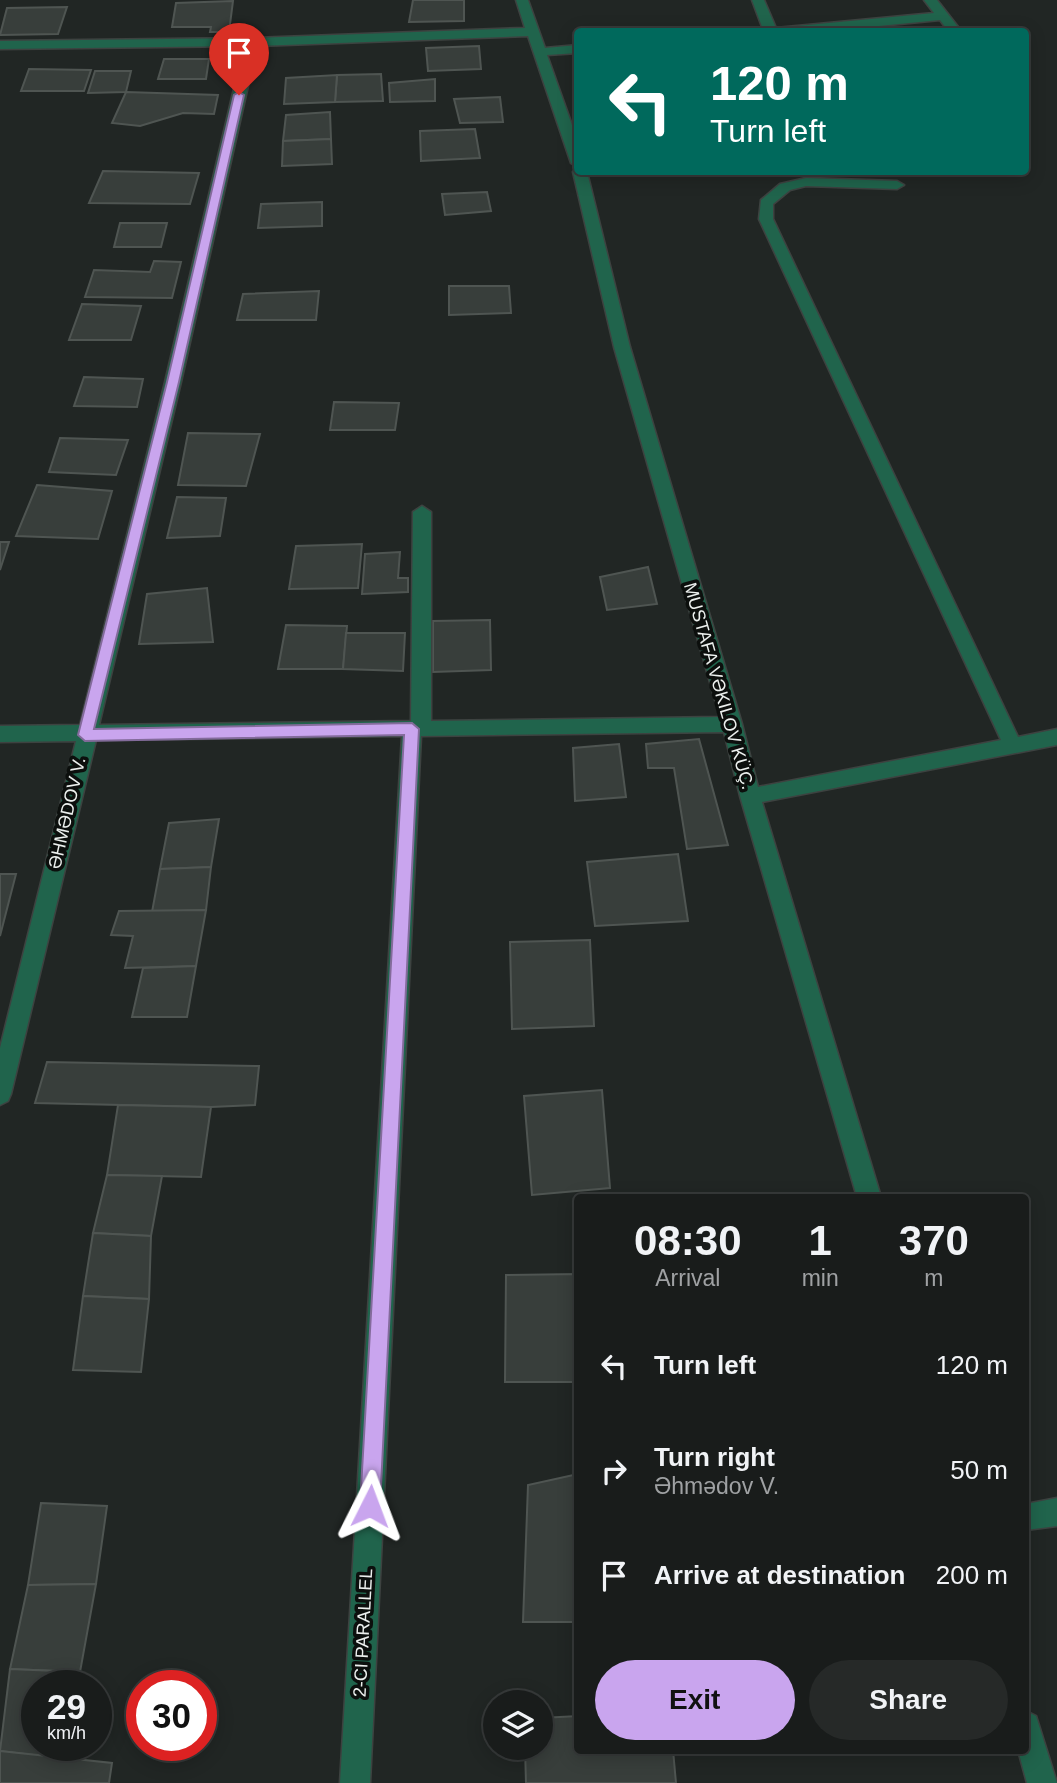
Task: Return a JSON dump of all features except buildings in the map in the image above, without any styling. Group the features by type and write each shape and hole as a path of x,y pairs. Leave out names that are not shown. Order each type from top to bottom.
{"street":[{"path":"522,0 574,134"},
{"path":"758,0 770,28"},
{"path":"930,0 952,28"},
{"path":"814,28 942,16"},
{"path":"0,45 251,42 533,32"},
{"name":"ƏHMƏDOV V.","path":"0,1094 85,735 173,382 251,42"},
{"path":"541,52 574,49"},
{"name":"MUSTAFA VƏKILOV KÜÇ.","path":"581,175 622,347 732,724 750,796 868,1194"},
{"path":"897,185 806,182 785,187 766,203 766,219 1013,746"},
{"name":"2-CI PARALLEL","path":"355,1783 417,729 422,512"},
{"path":"0,734 85,735 732,724"},
{"path":"750,796 1057,737"},
{"path":"1029,1517 1057,1513"},
{"path":"1029,1737 1042,1783"}],"route":[{"path":"239,95 173,382 85,735 412,729 370,1506"}]}
